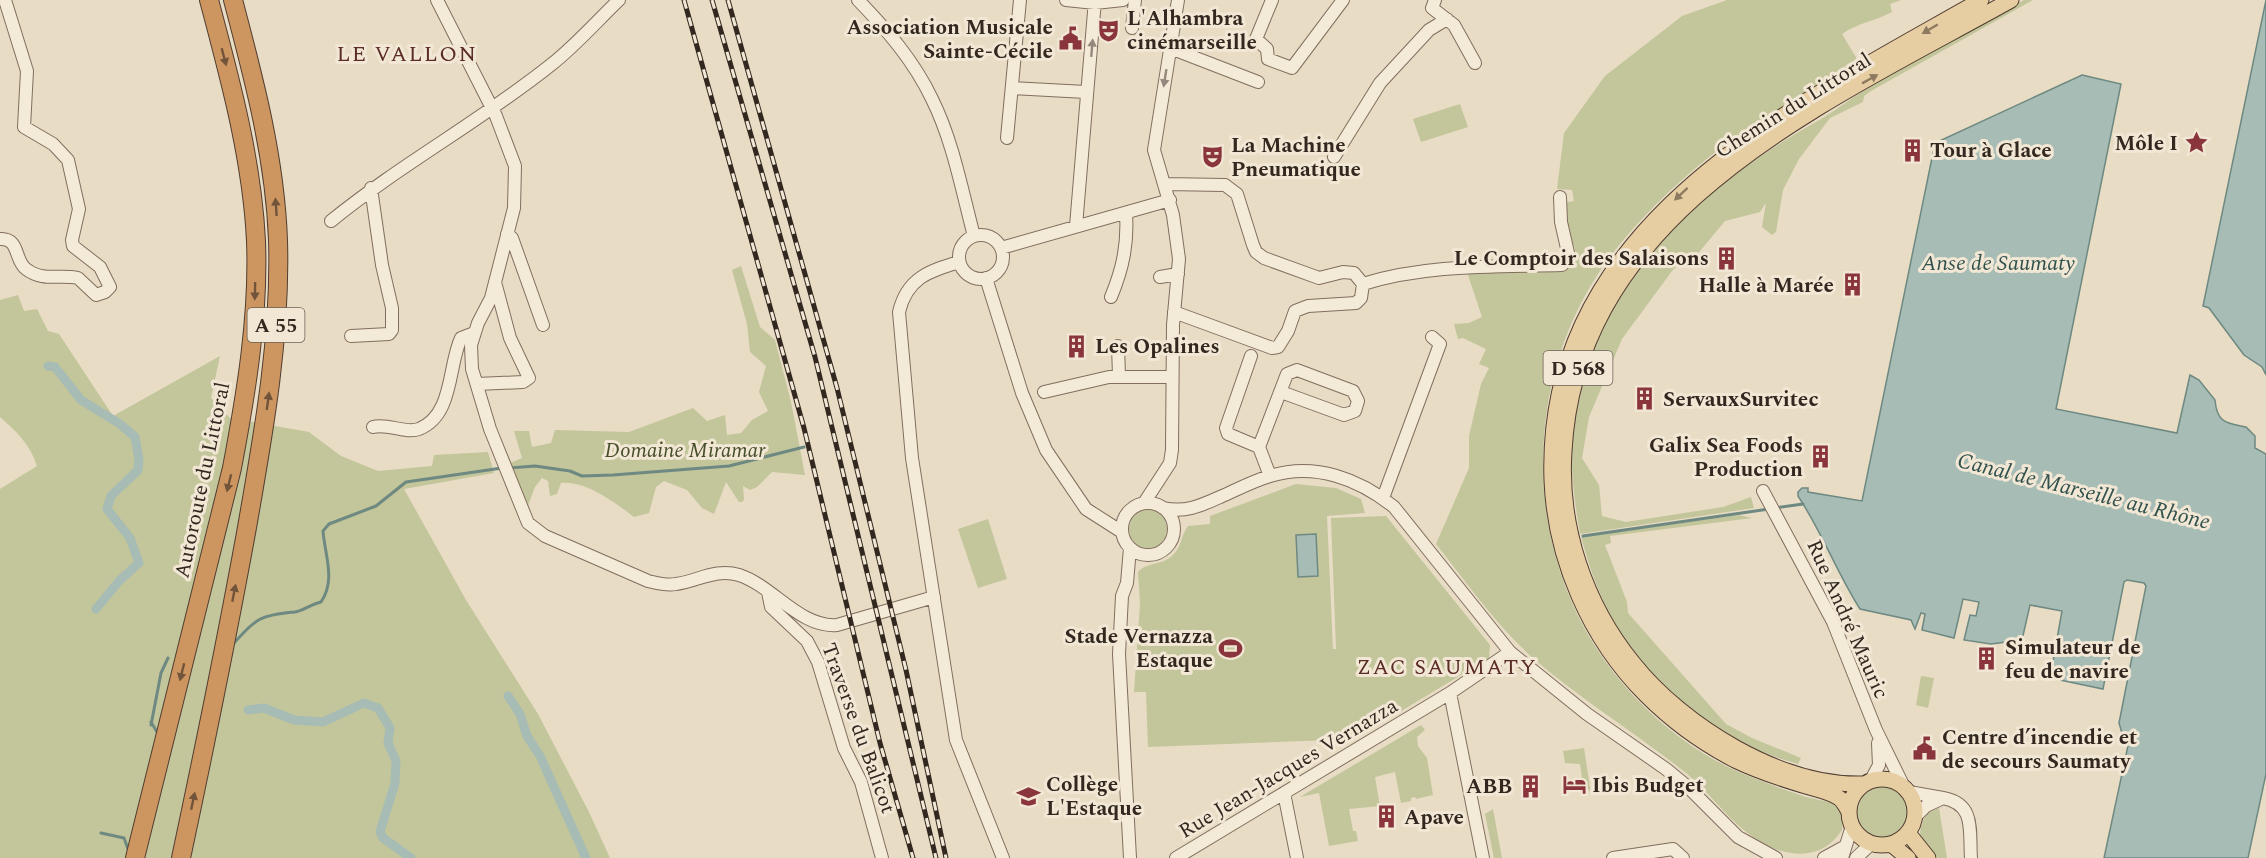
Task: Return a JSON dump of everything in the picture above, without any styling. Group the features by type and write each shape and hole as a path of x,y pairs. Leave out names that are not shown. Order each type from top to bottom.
{"highway":[{"name":"Autoroute du Littoral","path":"135,858 232,468 240,426 255,303 256,242 250,186 239,123 209,0"},
{"name":"A 55","path":"182,858 262,442 277,315 278,241 271,160 233,0"}],"main road":[{"name":"Chemin du Littoral","path":"1851,819 1839,797 1737,761 1693,736 1644,693 1612,653 1594,625 1574,584 1558,527 1552,470 1558,399 1573,347 1610,274 1642,232 1680,195 1763,130 1981,0"},
{"name":"Chemin du Littoral","path":"1868,782 1844,784 1823,780 1738,750 1676,709 1626,656 1594,601 1577,560 1571,536 1563,491 1569,402 1584,350 1618,282 1650,241 1709,185 1769,141 1834,99 2011,0"},
{"path":"1894,781 1906,789 1914,804 1915,817 1908,833 1891,844 1872,843 1860,837 1851,819 1851,801 1868,782 1894,781"},
{"path":"1908,833 1928,858"},
{"path":"1891,844 1908,858"}],"street":[{"path":"0,239 13,243 23,266 40,277 78,278 96,295 105,292 110,287 100,267 73,246 72,240 79,209 68,160 53,144 24,127 27,71 5,0"},
{"path":"437,0 492,108 515,166 516,198 490,298 474,333 471,361 501,459 524,519 545,536 648,580 674,585 723,573 738,575 810,620 825,625 837,625 934,597"},
{"path":"331,221 371,188 447,141 554,63 619,0"},
{"path":"858,0 897,43 933,100 974,236"},
{"path":"1007,138 1020,0"},
{"path":"1066,0 1095,2 1123,0"},
{"path":"1132,28 1135,0"},
{"path":"1122,532 1125,516 1130,510 1144,503 1170,463 1172,450 1174,312 1178,274 1177,240 1170,200 1154,150 1178,0"},
{"path":"1272,0 1256,39 1267,49 1268,59 1292,68 1296,62 1301,60 1343,0"},
{"path":"1076,226 1095,2"},
{"path":"1434,4 1454,25 1475,63"},
{"path":"1334,157 1380,83 1429,30 1447,19"},
{"path":"1170,48 1258,82"},
{"path":"1012,88 1086,92"},
{"path":"1165,184 1225,186 1237,194 1253,245 1263,258 1319,278 1343,272 1354,273 1363,284 1361,298 1356,303 1308,306 1295,311 1288,331 1278,347 1272,348 1174,312"},
{"path":"351,336 389,334 392,330 392,308 382,265 371,188"},
{"path":"1363,284 1396,273 1452,268 1562,265 1569,257 1561,222 1560,197"},
{"path":"1001,248 1170,200"},
{"path":"1111,297 1121,273 1128,243 1126,213"},
{"path":"507,234 512,238 543,325"},
{"path":"987,235 1001,248 1002,263 999,269 986,278 973,277 967,273 960,262 960,249 974,236 987,235"},
{"path":"960,262 918,279 903,294 900,323 912,458 957,740 1003,858"},
{"path":"1160,277 1178,274"},
{"path":"986,278 1035,429 1082,503 1093,516 1122,532 1130,548 1127,583"},
{"path":"477,384 523,382 530,378 510,338 495,280"},
{"path":"373,427 382,425 409,430 426,424 438,412 447,394 454,357 461,338 474,333"},
{"path":"1383,498 1440,344 1432,337"},
{"path":"1118,346 1119,376"},
{"path":"1251,356 1226,428 1227,434 1259,447"},
{"path":"1270,476 1259,447 1287,374 1297,370 1353,392 1358,401 1355,411 1344,415 1281,392"},
{"path":"1044,392 1119,376 1172,377"},
{"path":"1144,503 1174,511 1195,508 1270,476 1300,470 1332,473 1370,488 1394,507 1510,652 1587,714 1666,769 1738,837 1776,858"},
{"path":"1157,484 1161,507 1170,516 1174,532"},
{"name":"Rue André Mauric","path":"1771,500 1833,622 1876,730 1906,789"},
{"path":"1130,548 1143,555 1155,555 1166,549 1174,532 1195,508"},
{"path":"1104,521 1125,516"},
{"path":"1130,858 1119,630 1122,596 1133,567 1143,555"},
{"name":"Traverse du Balicot","path":"768,592 771,607 807,641 818,662 844,748 861,782 882,858"},
{"name":"Rue Jean-Jacques Vernazza","path":"1176,858 1450,693 1510,652"},
{"path":"1450,693 1483,858"},
{"name":"Rue André Mauric","path":"1868,782 1880,754 1876,730"},
{"path":"1906,789 1959,803 1968,814 1971,858"},
{"path":"1284,793 1297,858"},
{"path":"1915,817 1926,806 1943,798"},
{"path":"1850,855 1851,819"},
{"path":"1824,858 1850,855 1872,843"},
{"path":"1613,858 1666,854 1673,849 1683,858"}],"green space":[{"path":"1727,0 1901,0 1890,4 1892,12 1842,34 1857,59 1754,124 1713,154 1654,206 1604,265 1578,309 1560,355 1548,404 1543,454 1546,505 1555,554 1572,601 1595,646 1609,667 1644,706 1683,740 1728,767 1806,797 1831,803 1838,808 1842,818 1842,830 1829,845 1804,854 1775,849 1749,834 1686,773 1533,658 1494,618 1436,544 1469,468 1469,436 1481,384 1489,368 1479,364 1486,349 1463,338 1458,339 1454,324 1469,323 1482,317 1467,272 1564,267 1576,254 1574,245 1568,246 1563,203 1574,201 1572,190 1557,189 1564,133 1605,76 1682,16"},
{"path":"2024,0 2033,0 1871,91 1864,96 1863,102 1830,118 1799,159 1783,190 1776,232 1772,235 1762,227 1766,203 1760,212 1725,221 1695,257 1680,263 1672,271 1622,339 1589,417 1582,458 1599,485 1602,516 1626,522 1723,507 1751,497 1754,508 1580,534 1574,493 1572,452 1573,425 1583,374 1602,327 1628,284 1660,244 1696,207 1778,145 1862,92"},
{"path":"1460,104 1468,127 1421,142 1413,119"},
{"name":"Domaine Miramar","path":"741,266 760,327 775,340 791,402 805,475 772,472 757,487 750,490 743,486 744,500 742,502 739,502 726,482 714,514 702,508 687,490 664,481 656,487 649,513 634,517 600,494 580,485 561,483 557,494 550,496 548,481 542,478 535,487 526,511 510,463 522,458 514,431 529,431 532,447 551,443 555,430 629,432 693,408 707,421 725,415 727,435 741,433 752,420 768,411 759,392 766,366 750,352 747,324 732,270"},
{"path":"18,295 24,311 37,309 48,331 59,334 113,416 220,356 211,398 230,418 309,432 341,456 378,471 432,466 434,455 488,452 494,473 404,489 466,600 538,714 610,858 0,858 0,489 37,466 31,451 22,439 0,417 0,300"},
{"path":"1296,484 1336,488 1361,499 1365,513 1327,516 1333,649 1336,649 1331,518 1386,516 1490,645 1489,658 1345,745 1330,740 1148,747 1146,692 1134,692 1140,604 1138,572 1172,556 1178,549 1188,526 1210,524 1210,516"},
{"path":"1148,510 1161,516 1167,529 1161,542 1148,548 1135,542 1129,529 1135,516"},
{"path":"1739,515 1752,518 1610,536 1611,543 1605,545 1627,602 1628,613 1726,724 1752,738 1801,758 1798,764 1766,754 1736,740 1708,723 1682,703 1658,680 1636,655 1618,627 1599,591 1581,537"},
{"path":"988,519 1007,579 978,588 958,529"},
{"path":"1921,676 1934,678 1928,708 1916,705"},
{"path":"1421,725 1425,730 1417,737 1418,746 1427,758 1433,795 1411,798 1411,801 1401,803 1395,772 1375,777 1380,806 1349,809 1353,831 1356,831 1358,841 1329,846 1319,793 1300,797"},
{"path":"1584,748 1591,794 1589,789 1584,790 1580,764 1565,763 1563,751"},
{"path":"1877,787 1887,787 1900,794 1907,807 1907,817 1900,830 1887,837 1877,837 1868,833 1861,826 1857,817 1857,807 1861,798 1868,791"},
{"path":"1939,808 1947,858 1938,858 1920,835 1921,825 1925,818 1930,812"},
{"path":"1493,809 1502,858 1494,858 1485,814"}],"water":[{"path":"2266,0 2266,375 2262,367 2244,355 2209,308 2203,306"},
{"path":"2082,75 2121,84 2056,409 2177,433 2190,375 2199,380 2215,400 2220,418 2228,423 2246,427 2255,436 2255,448 2266,454 2266,774 2248,858 2104,858 2129,741 2124,740 2119,723 2146,586 2144,583 2127,580 2124,582 2103,689 2050,678 2062,611 2030,605 2022,640 1991,644 1964,640 1970,615 1976,616 1979,602 1963,599 1954,638 1922,630 1925,614 1921,613 1915,629 1911,620 1860,609 1798,496 1802,488 1808,488 1808,492 1862,501 1935,143"},
{"path":"1316,534 1318,576 1298,577 1296,535"}],"waterway":[{"path":"48,366 55,367 81,400 120,424 135,437 139,460 138,470 111,496 107,509 130,538 139,563 120,580 96,609"},
{"path":"509,468 535,466 570,471 582,476 613,475 729,466 804,447"},
{"path":"234,643 260,619 298,611 321,602 329,576 323,531 329,524 376,506 406,482 502,468"},
{"path":"1775,508 1803,504"},
{"path":"1583,536 1769,509"},
{"path":"151,725 161,673 168,658"},
{"path":"508,696 520,714 527,736 540,756 586,858"},
{"path":"248,710 264,708 294,720 323,722 364,703 378,708 390,728 388,743 396,761 395,783 380,832 383,838 411,858"},
{"path":"151,722 157,732"},
{"path":"101,833 124,838 128,849"}],"railway":[{"path":"684,0 804,428 880,743 913,858"},
{"path":"712,0 815,357 936,858"},
{"path":"728,0 837,388 906,670 946,858"}],"place":[{"name":"L'Alhambra cinémarseille","path":"1109,30"},
{"name":"Association Musicale Sainte-Cécile","path":"1071,39"},
{"name":"Môle I","path":"2196,143"},
{"name":"Tour à Glace","path":"1912,150"},
{"name":"La Machine Pneumatique","path":"1213,157"},
{"name":"Le Comptoir des Salaisons","path":"1727,258"},
{"name":"Halle à Marée","path":"1852,285"},
{"name":"Les Opalines","path":"1077,346"},
{"name":"ServauxSurvitec","path":"1645,399"},
{"name":"Galix Sea Foods Production","path":"1821,457"},
{"name":"Stade Vernazza Estaque","path":"1231,648"},
{"name":"Simulateur de feu de navire","path":"1987,659"},
{"name":"Centre d’incendie et de secours Saumaty","path":"1924,749"},
{"name":"Ibis Budget","path":"1574,785"},
{"name":"ABB","path":"1530,786"},
{"name":"Collège L'Estaque","path":"1028,796"},
{"name":"Apave","path":"1386,817"}],"district":[{"name":"LE VALLON","path":"407,53"},
{"name":"ZAC SAUMATY","path":"1447,666"}],"water label":[{"name":"Anse de Saumaty","path":"1998,262"},
{"name":"Canal de Marseille au Rhône","path":"2084,490"}]}
